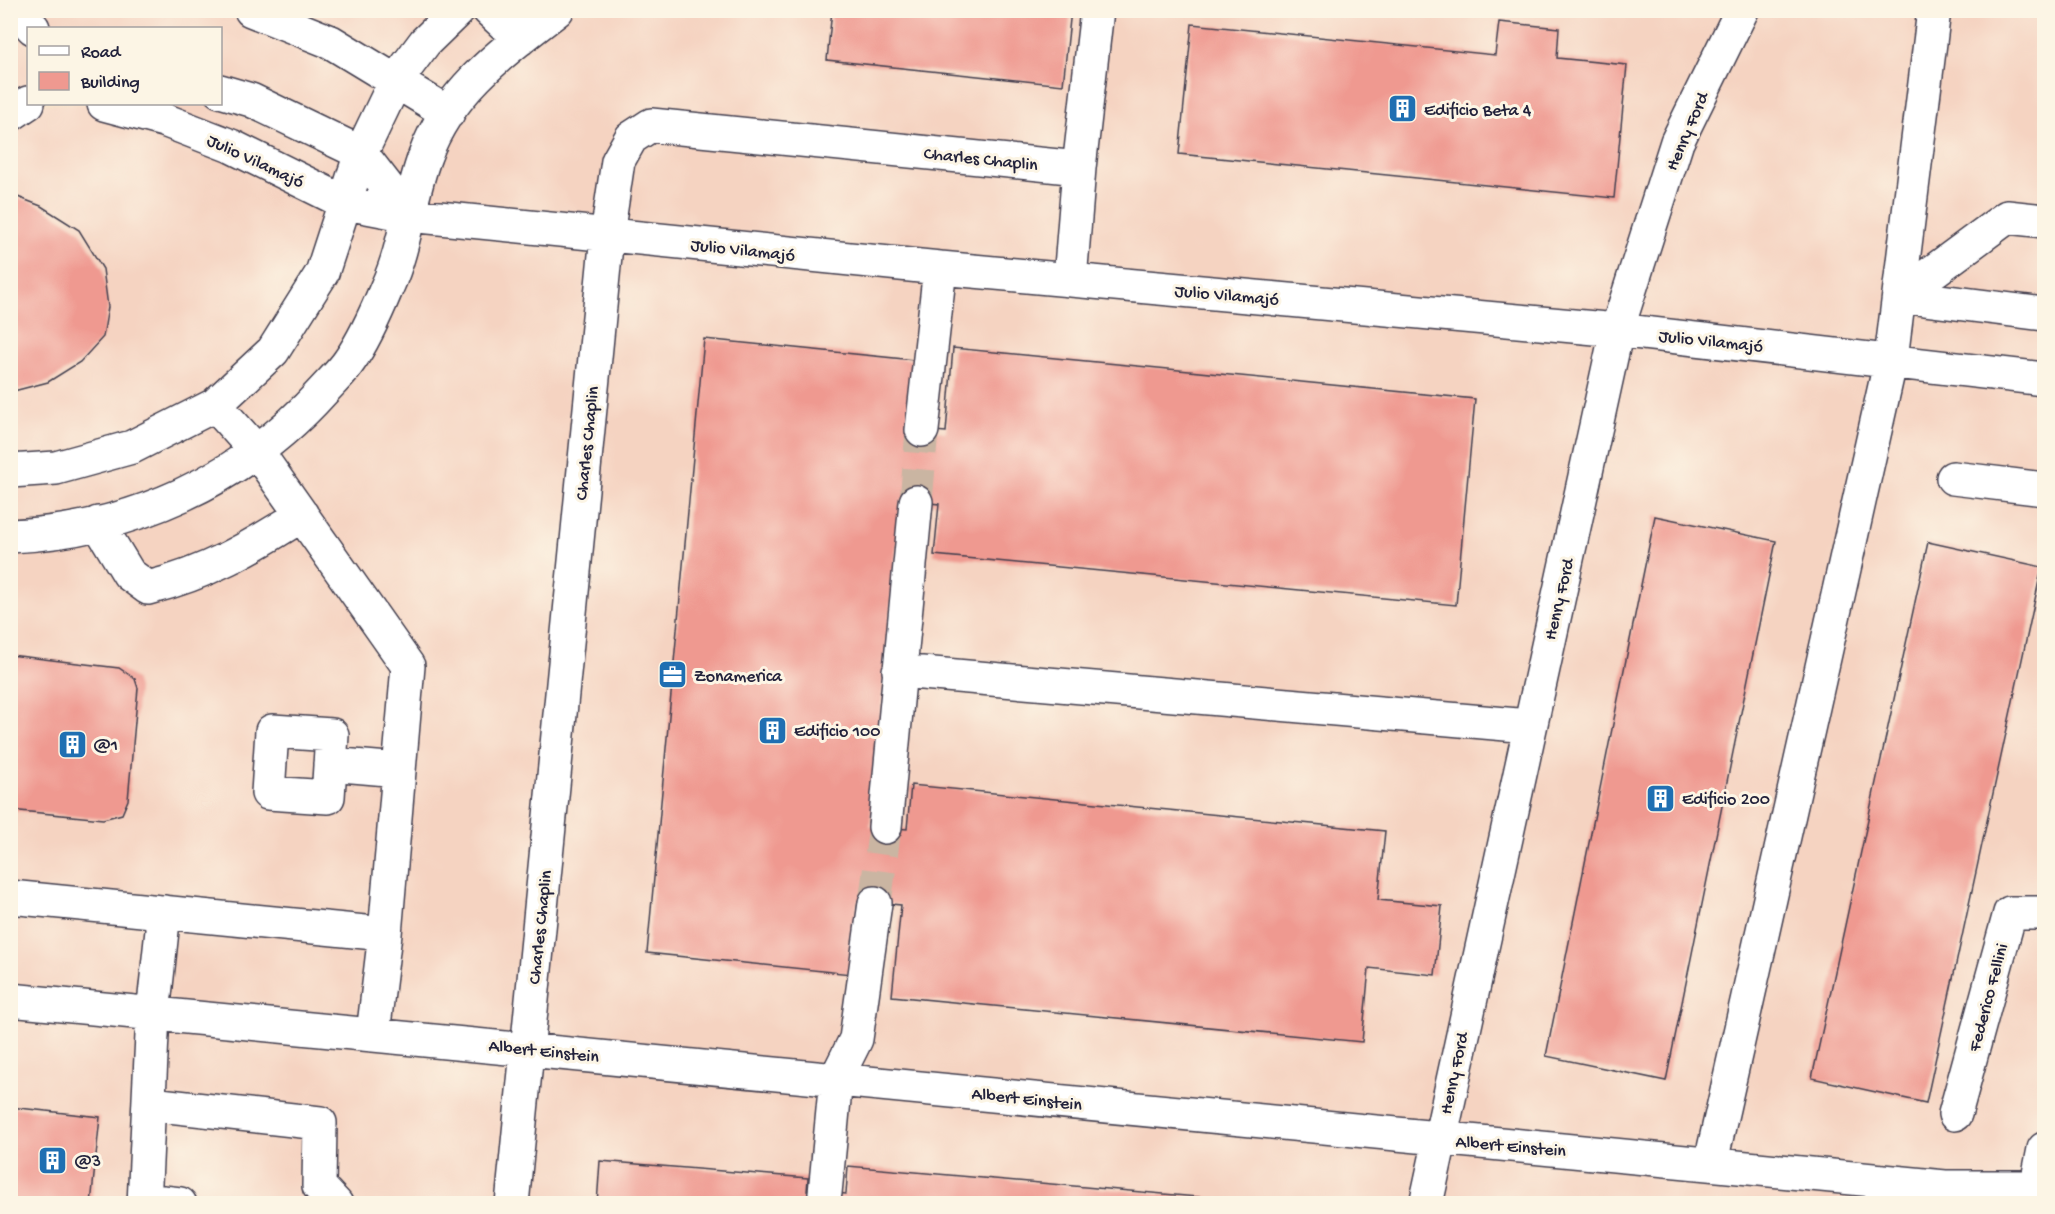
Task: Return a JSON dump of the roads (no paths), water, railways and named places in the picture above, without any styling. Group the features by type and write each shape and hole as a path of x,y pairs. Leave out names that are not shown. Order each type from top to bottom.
{"lane":[{"path":"251,10 331,42 448,112"},
{"path":"10,471 56,468 132,447 214,405 273,351 322,273 361,153 395,82 425,42 458,10"},
{"path":"489,10 520,39"},
{"path":"10,536 46,534 98,523 132,514 204,486 258,453 304,411 351,360 388,285 425,154 448,112 476,75 557,10"},
{"path":"1070,280 1079,168 1097,10"},
{"name":"Henry Ford","path":"1426,1203 1617,330 1677,142 1742,10"},
{"path":"1711,1162 1891,359 1934,10"},
{"path":"222,92 251,100 361,153 409,215"},
{"path":"10,115 27,104"},
{"name":"Julio Vilamajó","path":"108,105 164,120 231,146 346,203 409,215 940,268 1617,330 1891,359 2044,379"},
{"name":"Charles Chaplin","path":"512,1203 607,236 618,161 631,138 651,125 1079,168"},
{"path":"1900,296 2007,218 2044,221"},
{"path":"922,430 940,268"},
{"path":"1900,296 2044,314"},
{"path":"214,405 258,453 408,666 385,934 373,1034"},
{"path":"1953,478 2044,489"},
{"path":"885,827 916,502"},
{"path":"98,523 129,574 148,588 188,578 238,554 302,515"},
{"path":"899,670 1529,726"},
{"path":"330,764 399,770"},
{"path":"10,897 385,934"},
{"path":"825,1192 836,1079 856,1039 875,903"},
{"path":"164,912 153,1014 151,1104 145,1202 180,1203"},
{"name":"Federico Fellini","path":"1956,1114 2010,913 2044,914"},
{"name":"Albert Einstein","path":"10,1000 527,1048 1439,1138 1711,1162 1943,1195 2038,1192"},
{"path":"151,1104 320,1123 319,1186 336,1203"},
{"path":"2038,1192 2044,1149"}],"tunnel":[{"path":"916,502 922,430"},
{"path":"875,903 885,827"}],"place":[{"name":"Edificio Beta 4","path":"1403,109"},
{"name":"Zonamerica","path":"673,675"},
{"name":"Edificio 100","path":"773,730"},
{"name":"@1","path":"72,744"},
{"name":"Edificio 200","path":"1661,798"},
{"name":"@3","path":"53,1160"}]}
